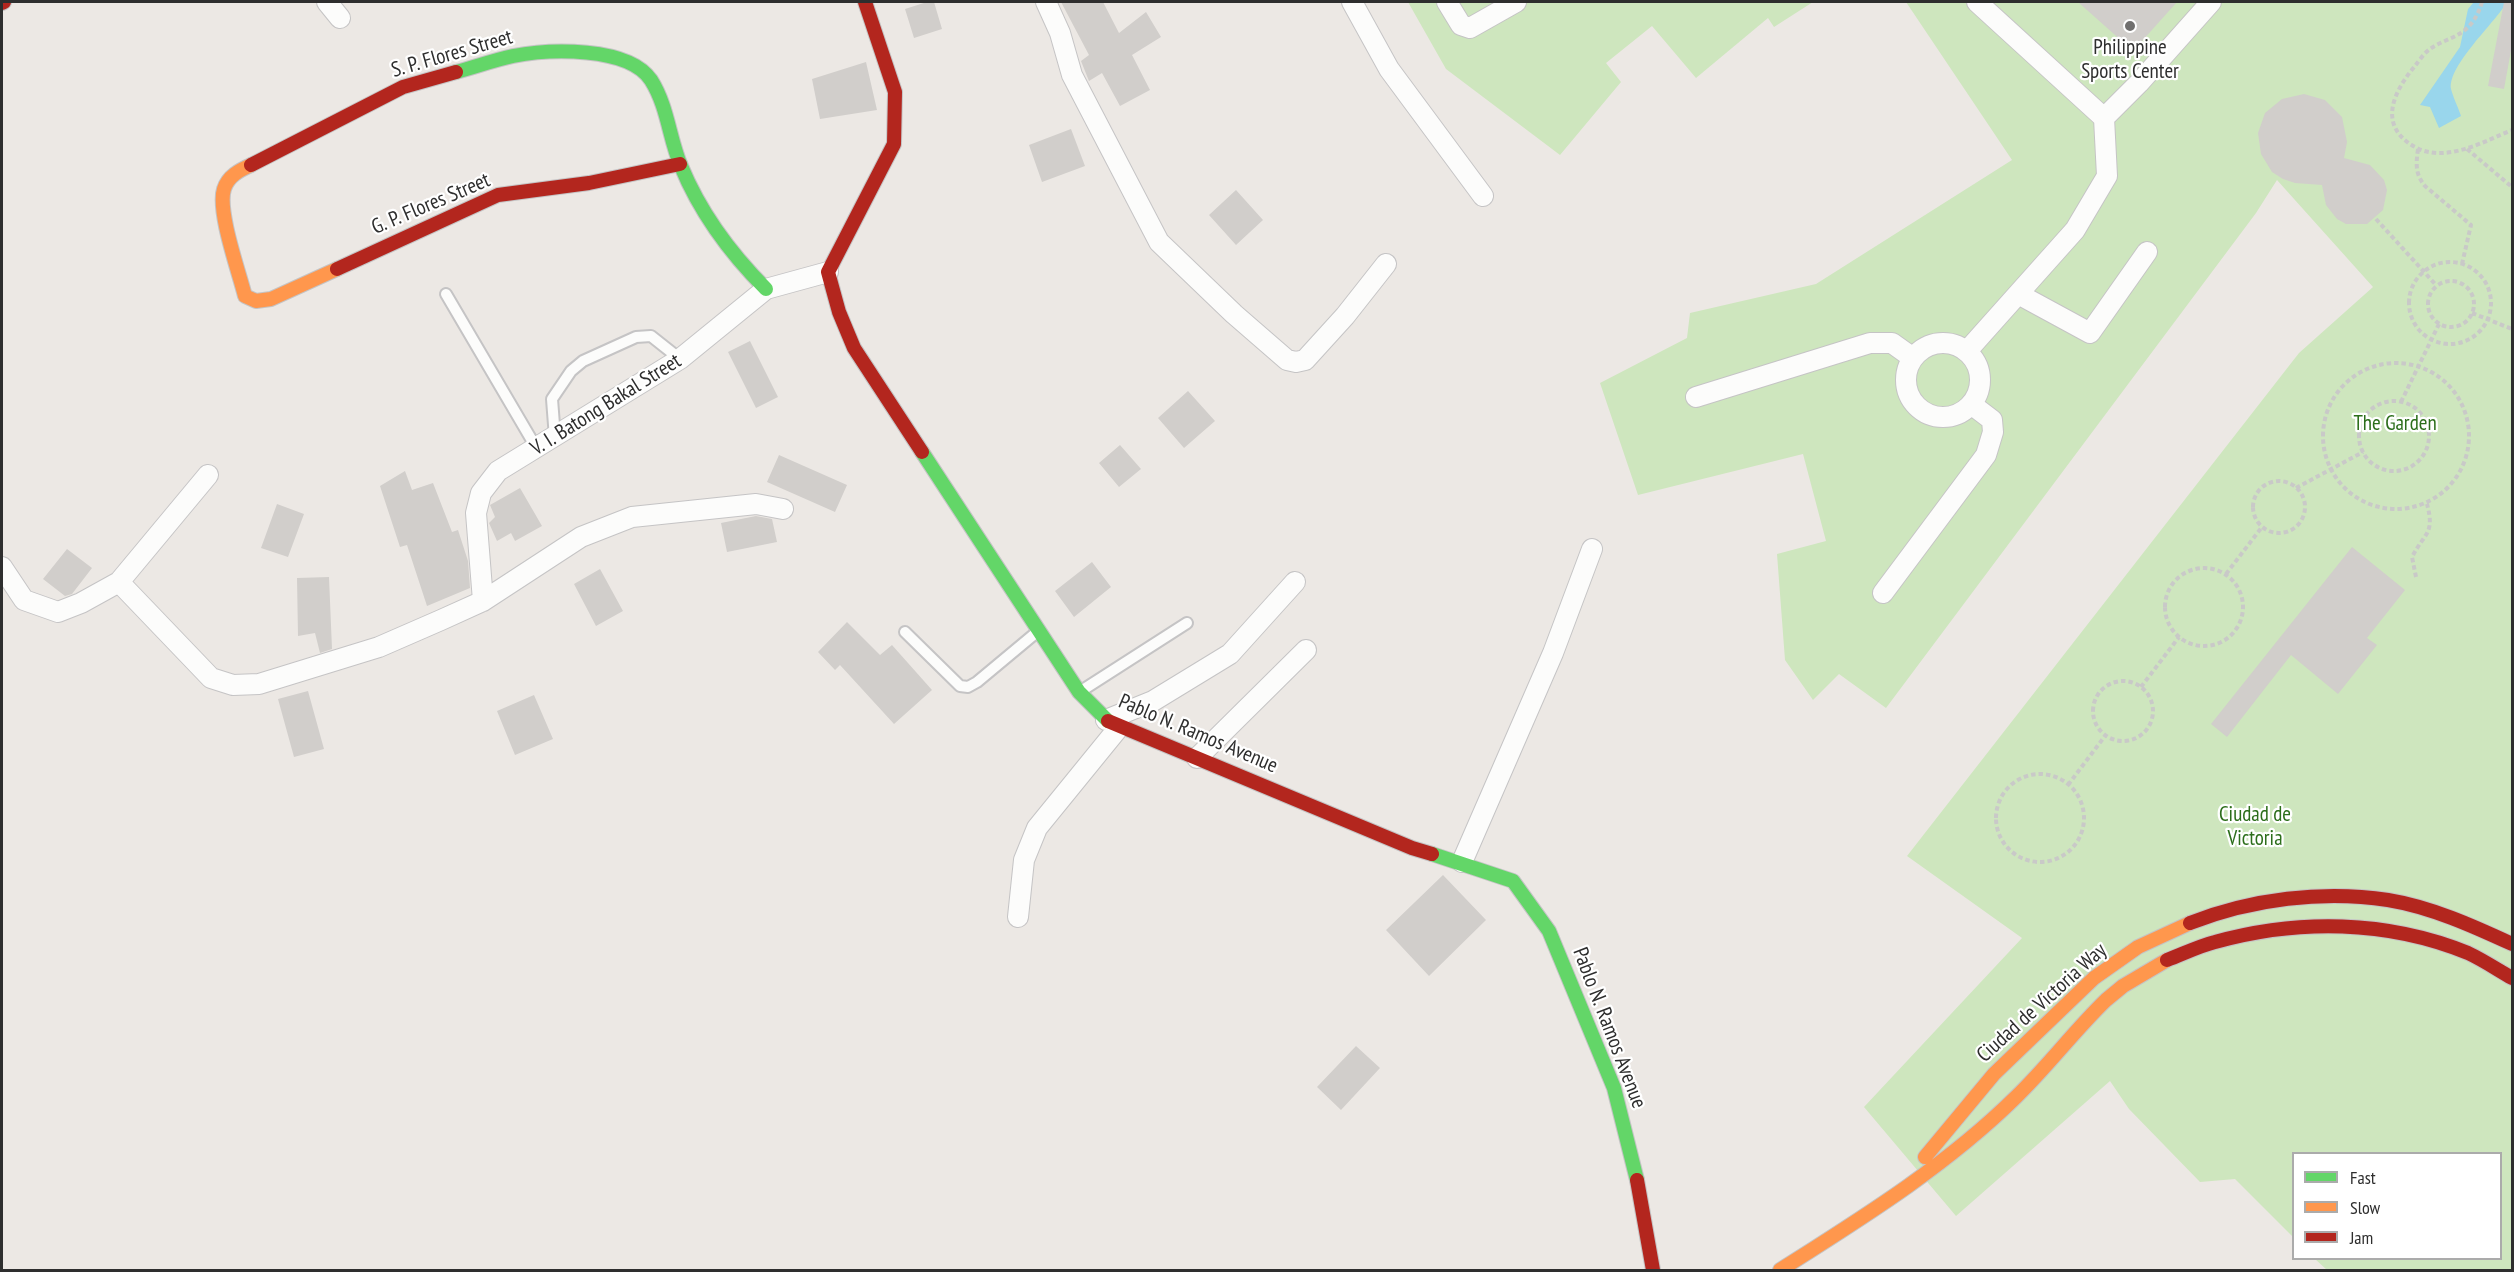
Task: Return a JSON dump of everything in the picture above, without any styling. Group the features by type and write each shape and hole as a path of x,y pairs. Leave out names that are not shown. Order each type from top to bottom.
{"street":[{"path":"327,2 340,18"},
{"path":"828,272 894,144 895,92 865,2"},
{"path":"1046,2 1060,33 1072,75 1159,242 1234,314 1287,360 1296,362 1305,360 1345,316 1386,264"},
{"path":"1352,2 1389,69 1483,196"},
{"path":"1447,2 1461,25 1470,28 1516,2"},
{"path":"1967,351 2020,295 2075,230 2108,176 2104,118 1977,2"},
{"path":"2104,118 2139,83 2211,2"},
{"name":"S. P. Flores Street","path":"244,296 222,209 224,189 236,173 403,87 514,56 576,51 627,61 650,79 668,119 680,164 700,206 745,268 766,289"},
{"name":"G. P. Flores Street","path":"244,296 256,301 271,299 498,195 589,183 680,164"},
{"path":"2020,295 2090,333 2147,252"},
{"name":"V. I. Batong Bakal Street","path":"483,601 476,513 481,493 498,471 555,438 680,358 766,289 828,272"},
{"name":"Pablo N. Ramos Avenue","path":"828,272 839,312 854,348 1079,692 1113,723 1412,848 1462,862 1513,881 1549,931 1614,1088 1642,1198 1653,1270"},
{"path":"1943,342 1967,351 1975,361 1979,372 1977,394 1971,404 1951,416 1929,414 1919,408 1910,398 1906,386 1906,373 1913,358 1930,345 1943,342"},
{"path":"1696,397 1870,343 1892,343 1913,358"},
{"path":"1883,593 1986,455 1993,432 1992,420 1971,404"},
{"path":"2,567 24,600 58,612 81,603 119,582 208,475"},
{"path":"119,582 211,678 233,685 259,684 379,647 483,601 566,546 632,517 756,504 783,509"},
{"path":"1462,862 1553,654 1592,549"},
{"path":"1018,917 1024,860 1037,828 1113,723 1230,654 1295,582"},
{"path":"1197,758 1306,650"},
{"name":"Ciudad de Victoria Way","path":"1889,1200 1986,1082 2076,995 2111,965 2138,947 2185,925 2268,902 2338,897 2386,900 2423,908 2465,922 2512,944"},
{"path":"2268,902 2270,928"},
{"name":"Ciudad de Victoria Way","path":"1780,1270 1889,1200 2002,1111 2097,1008 2124,986 2185,952 2270,928 2342,926 2413,935 2454,946 2512,978"}],"lane":[{"path":"446,294 537,449"},
{"path":"555,438 552,399 571,371 584,361 636,337 651,336 680,358"},
{"path":"1079,692 1187,623"},
{"path":"905,632 960,686 968,687 1038,631"}],"path":[{"path":"2482,2 2479,14 2465,30 2428,50 2402,81 2394,97 2391,114 2396,130 2406,141 2418,149 2436,153 2467,149 2512,130"},
{"path":"2418,149 2416,166 2419,178 2425,186 2471,225 2462,264"},
{"path":"2467,149 2512,187"},
{"path":"2376,219 2436,285"},
{"path":"2446,262 2462,264 2479,274 2486,284 2491,295 2488,319 2483,329 2464,342 2453,345 2431,340 2422,333 2411,313 2411,291 2424,272 2446,262"},
{"path":"2444,281 2461,283 2472,296 2474,304 2472,313 2468,320 2454,327 2439,324 2433,319 2427,305 2431,291 2444,281"},
{"path":"2472,313 2512,329"},
{"path":"2401,402 2439,324"},
{"path":"2403,363 2418,366 2432,372 2454,391 2462,404 2469,432 2465,461 2459,474 2439,496 2427,503 2400,510 2372,505 2348,491 2331,469 2325,455 2324,424 2328,408 2341,388 2358,373 2372,367 2403,363"},
{"path":"2401,402 2411,406 2426,422 2428,442 2424,453 2409,467 2388,471 2370,461 2363,452 2359,433 2366,415 2382,403 2401,402"},
{"path":"2296,488 2363,452"},
{"path":"2274,482 2282,482 2296,488 2305,506 2304,516 2299,525 2291,531 2281,533 2271,532 2262,527 2256,520 2253,504 2261,488 2274,482"},
{"path":"2416,577 2412,557 2429,530 2431,521 2427,503"},
{"path":"2226,574 2262,527"},
{"path":"2204,568 2215,569 2226,574 2235,582 2243,603 2239,626 2232,636 2212,646 2189,643 2179,637 2172,630 2165,611 2168,591 2182,575 2204,568"},
{"path":"2141,687 2179,637"},
{"path":"2123,681 2141,687 2152,702 2153,712 2147,730 2131,741 2113,740 2104,736 2093,720 2092,711 2098,693 2105,686 2123,681"},
{"path":"2068,785 2104,736"},
{"path":"2036,775 2047,775 2068,785 2077,795 2084,821 2081,834 2074,846 2064,855 2051,861 2038,862 2025,860 2004,845 1996,823 1999,800 2006,791 2024,777 2036,775"}],"green space":[{"path":"1408,2 1813,2 1774,27 1768,18 1696,78 1652,26 1606,63 1621,82 1560,155 1446,69"},
{"name":"Ciudad de Victoria","path":"1906,2 2512,2 2512,1270 2327,1270 2316,1260 2502,1260 2502,1152 2292,1152 2292,1236 2235,1179 2200,1182 2129,1109 2110,1081 1956,1216 1864,1107 2022,938 1907,856 2299,353 2373,287 2277,180 2256,213 1886,708 1839,674 1813,700 1785,660 1777,554 1826,541 1803,454 1638,495 1600,383 1687,338 1690,313 1816,284 2012,160"}],"water":[{"path":"2474,2 2507,2 2464,56 2452,79 2451,89 2461,116 2439,128 2430,107 2420,105 2460,47 2468,9"}],"building":[{"path":"934,2 942,29 914,38 905,9"},
{"path":"1061,2 1103,2 1119,33 1146,12 1161,37 1132,55 1150,90 1120,106 1102,73 1089,81 1081,61 1089,55"},
{"name":"Philippine Sports Center","path":"2078,2 2177,2 2133,51"},
{"path":"2504,2 2512,2 2512,45 2504,89 2488,86"},
{"path":"866,62 877,110 820,119 812,79"},
{"path":"2304,94 2325,100 2342,117 2347,142 2344,158 2370,165 2384,180 2387,190 2383,210 2367,224 2346,224 2337,219 2326,205 2322,185 2295,183 2283,179 2272,172 2261,154 2258,133 2265,113 2282,99"},
{"path":"1071,129 1085,166 1042,182 1029,145"},
{"path":"1236,190 1263,220 1236,245 1209,215"},
{"path":"750,341 778,397 756,408 728,352"},
{"path":"1188,391 1215,421 1184,448 1158,418"},
{"path":"1120,445 1141,469 1119,487 1099,463"},
{"path":"779,455 847,485 835,512 767,482"},
{"path":"405,471 412,490 433,483 452,532 458,530 468,561 470,588 427,606 407,545 400,547 380,486"},
{"path":"520,488 542,526 515,541 511,533 497,541 489,523 495,517 490,505"},
{"path":"277,504 304,514 288,557 261,548"},
{"path":"756,516 772,519 777,542 727,552 721,523"},
{"path":"2352,547 2405,590 2367,638 2377,645 2338,694 2291,655 2227,737 2211,724"},
{"path":"67,549 92,568 72,594 65,596 43,579"},
{"path":"1092,562 1111,587 1074,617 1055,591"},
{"path":"600,569 623,611 596,626 574,584"},
{"path":"329,577 332,649 320,653 315,633 298,636 297,578"},
{"path":"847,622 880,655 892,645 932,690 894,724 840,665 835,670 818,652"},
{"path":"308,691 324,749 294,757 278,699"},
{"path":"534,695 553,739 515,755 497,711"},
{"path":"1443,875 1486,920 1429,976 1386,930"},
{"path":"1356,1046 1380,1068 1341,1110 1317,1087"}],"traffic: fast":[{"path":"456,72 499,59 547,52 607,56 625,61 640,69 657,90 677,155 697,200 729,247 766,289"},
{"path":"922,452 1079,692 1108,721"},
{"path":"1432,854 1513,881 1549,931 1614,1088 1637,1180"}],"traffic: slow":[{"path":"251,165 228,180 223,199 226,226 245,296 256,301 271,299 337,269"},
{"path":"1925,1157 1994,1074 2094,978 2138,947 2190,923"},
{"path":"1780,1270 1903,1190 1961,1146 2028,1085 2106,1000 2123,986 2167,960"}],"traffic: jam":[{"path":"865,2 895,92 894,144 828,272 839,312 854,348 922,452"},
{"path":"251,165 403,87 456,72"},
{"path":"337,269 498,195 589,183 680,164"},
{"path":"1108,721 1412,848 1432,854"},
{"path":"2190,923 2238,908 2288,899 2363,897 2404,903 2436,912 2512,944"},
{"path":"2167,960 2209,944 2246,935 2278,929 2342,926 2406,934 2437,942 2468,953 2512,978"},
{"path":"1637,1180 1653,1270"}],"place":[{"name":"Philippine Sports Center","path":"2130,26"}],"park label":[{"name":"The Garden","path":"2395,424"}]}
